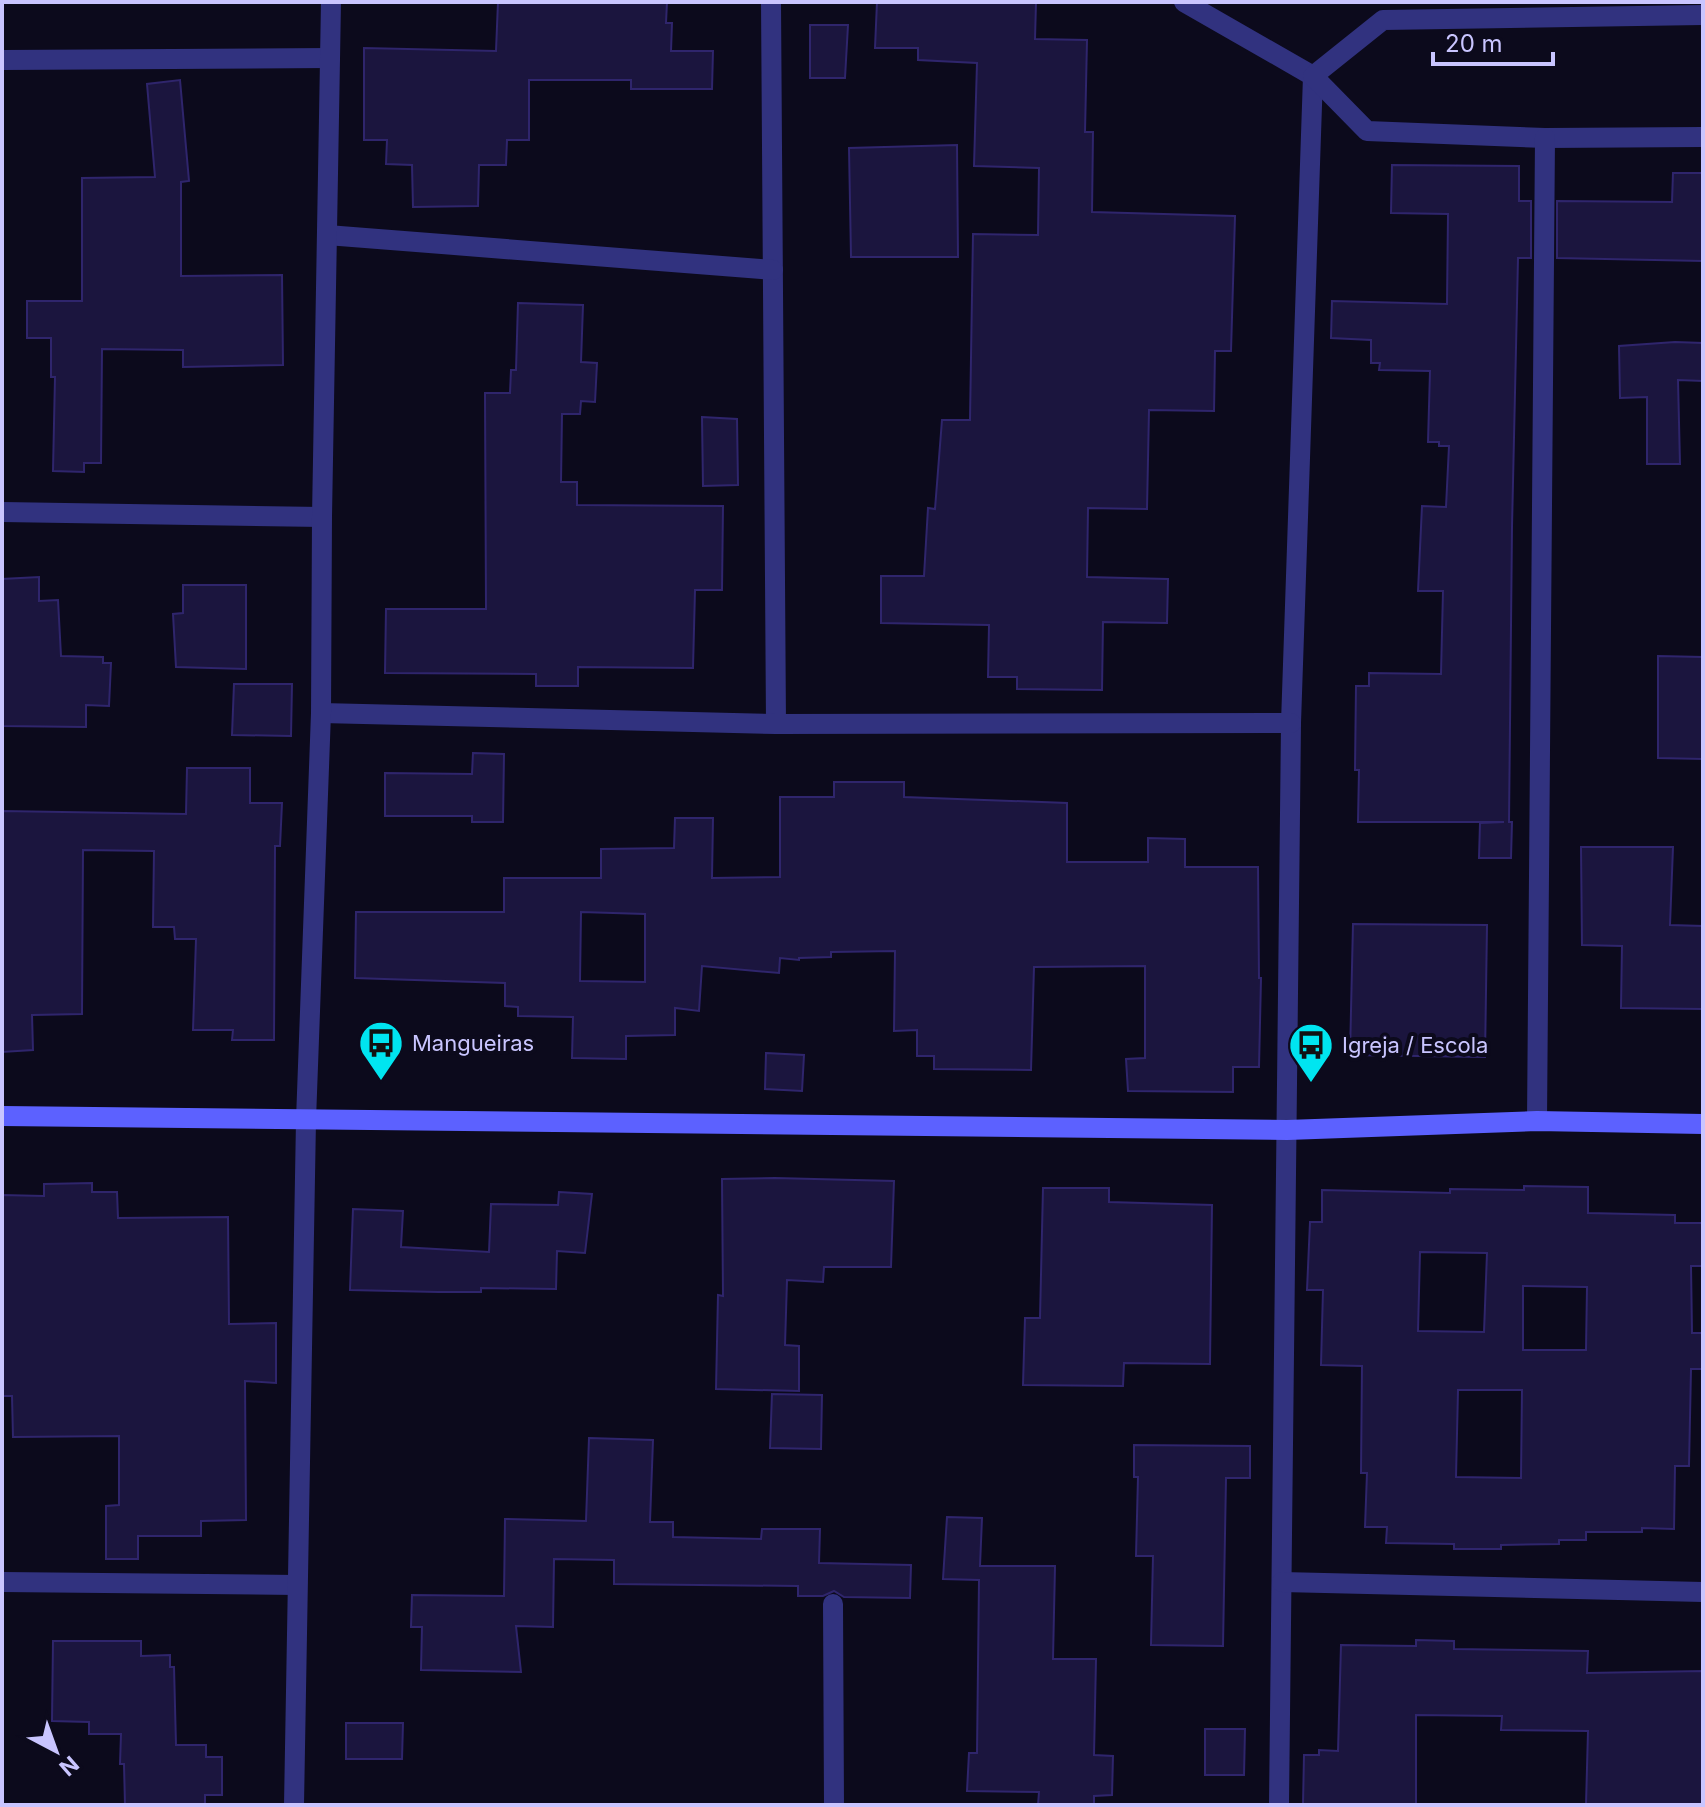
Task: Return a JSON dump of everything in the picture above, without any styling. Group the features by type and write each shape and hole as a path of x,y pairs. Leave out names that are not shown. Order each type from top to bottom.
{"street":[{"path":"294,1805 306,1120 321,713 331,2"},
{"path":"771,2 776,724"},
{"path":"1184,2 1313,76 1367,131 1545,138 1703,137"},
{"path":"1279,1805 1291,723 1313,76 1383,11 1649,10 1703,15"},
{"path":"2,60 330,58"},
{"path":"1537,1121 1545,138"},
{"path":"327,235 773,270"},
{"path":"2,512 322,517"},
{"path":"321,713 776,724 1291,723"},
{"path":"2,1116 1287,1130 1537,1121 1703,1124"},
{"path":"2,1582 297,1585"},
{"path":"1282,1582 1703,1592"},
{"path":"833,1604 834,1805"}],"building":[{"path":"498,2 667,2 666,23 672,23 671,51 713,51 712,89 631,89 631,80 529,80 529,140 507,140 506,165 479,165 478,206 413,207 412,165 386,164 387,140 364,140 364,48 496,51"},
{"path":"877,2 1036,2 1035,39 1087,40 1085,132 1093,132 1092,212 1235,216 1231,351 1215,351 1214,411 1149,410 1147,509 1088,508 1087,577 1168,579 1167,623 1103,622 1102,690 1017,689 1017,677 988,677 989,625 881,623 881,576 924,576 928,508 935,509 942,420 970,420 973,234 1038,235 1039,168 974,166 977,63 918,60 918,48 875,48"},
{"path":"810,25 848,25 845,78 810,78"},
{"path":"180,80 189,181 181,182 181,276 282,275 283,365 183,367 183,350 102,349 101,463 84,463 84,472 53,471 55,377 51,377 51,338 27,338 27,301 82,301 82,178 155,177 147,84"},
{"path":"957,145 958,257 851,257 849,148"},
{"path":"1392,165 1519,166 1519,201 1531,201 1531,258 1518,258 1512,527 1511,858 1479,858 1480,823 1504,822 1358,822 1356,686 1369,686 1369,673 1441,674 1443,591 1418,591 1422,506 1446,507 1449,446 1428,442 1430,371 1379,370 1380,363 1371,363 1371,340 1331,338 1332,301 1447,304 1448,214 1391,213"},
{"path":"1673,173 1703,173 1703,261 1557,258 1557,201 1672,202"},
{"path":"518,303 583,305 581,362 597,363 595,402 581,401 580,414 562,414 561,482 577,482 577,505 723,506 722,590 695,590 693,668 578,667 578,686 536,686 536,674 385,673 386,609 486,609 485,393 510,393 511,370 516,370"},
{"path":"1703,343 1703,381 1678,380 1680,464 1647,464 1647,397 1620,398 1619,346"},
{"path":"702,417 737,419 738,485 703,486"},
{"path":"39,577 39,601 58,600 61,656 103,657 103,663 111,663 109,706 86,705 86,727 2,726 2,579"},
{"path":"183,585 246,585 246,669 176,667 173,614 183,613"},
{"path":"1658,656 1703,657 1703,759 1658,758"},
{"path":"234,684 292,684 291,736 232,735"},
{"path":"473,753 504,754 503,822 472,822 472,816 385,816 385,773 472,774"},
{"path":"187,768 250,768 250,803 282,803 280,846 275,846 274,1040 232,1040 233,1030 193,1030 196,939 175,939 174,927 153,927 154,851 83,850 82,1014 32,1015 33,1050 2,1052 2,811 186,814"},
{"path":"834,782 904,782 904,797 1067,803 1067,862 1148,862 1148,838 1185,839 1185,867 1258,867 1261,978 1259,1067 1233,1067 1233,1092 1128,1091 1126,1059 1145,1058 1145,966 1034,967 1031,1070 934,1069 934,1056 917,1056 917,1030 894,1031 895,951 831,952 831,957 799,960 780,958 779,973 702,966 699,1011 675,1008 675,1035 626,1036 626,1059 572,1058 573,1017 518,1016 518,1007 505,1006 505,983 355,978 356,912 504,912 504,878 601,878 601,849 674,848 675,818 713,818 712,878 780,877 780,797 834,797","holes":["581,912 645,914 645,982 580,981"]},
{"path":"1581,847 1673,847 1670,925 1703,926 1703,1009 1621,1008 1622,946 1582,945"},
{"path":"1353,924 1487,925 1485,1057 1350,1055"},
{"path":"766,1053 804,1055 802,1091 765,1089"},
{"path":"722,1179 894,1181 891,1267 824,1267 823,1282 787,1280 785,1345 799,1346 799,1391 716,1389 718,1295 723,1296"},
{"path":"92,1183 92,1192 117,1192 118,1218 228,1217 229,1324 276,1323 276,1383 245,1381 246,1520 201,1521 201,1536 138,1536 138,1559 106,1559 106,1506 119,1505 119,1436 13,1437 12,1396 2,1396 2,1195 44,1196 44,1184"},
{"path":"1524,1186 1588,1187 1588,1213 1675,1215 1675,1223 1703,1223 1703,1266 1691,1266 1692,1333 1703,1333 1703,1369 1691,1369 1689,1466 1675,1466 1674,1529 1586,1532 1586,1540 1559,1540 1559,1544 1501,1545 1501,1549 1454,1549 1454,1544 1386,1543 1387,1527 1365,1527 1367,1473 1361,1473 1362,1366 1321,1365 1323,1290 1307,1290 1310,1222 1322,1222 1322,1190 1450,1193 1450,1189 1524,1190","holes":["1420,1252 1487,1253 1484,1332 1418,1331","1523,1286 1587,1287 1586,1350 1523,1350","1458,1390 1522,1390 1521,1478 1456,1477"]},
{"path":"1043,1188 1109,1188 1109,1202 1212,1205 1210,1364 1124,1363 1123,1386 1023,1385 1025,1318 1040,1318"},
{"path":"559,1192 592,1194 585,1253 557,1251 556,1289 481,1288 481,1292 350,1290 353,1209 403,1211 401,1247 489,1252 491,1204 558,1205"},
{"path":"772,1394 822,1395 821,1449 770,1448"},
{"path":"589,1438 653,1440 650,1522 673,1522 673,1537 761,1539 762,1529 820,1529 819,1563 911,1565 910,1598 844,1597 834,1591 823,1596 798,1596 798,1586 614,1584 614,1560 554,1559 553,1627 516,1626 521,1672 421,1670 422,1627 411,1627 412,1595 504,1596 505,1519 586,1521"},
{"path":"1134,1445 1250,1446 1250,1478 1226,1478 1223,1646 1151,1645 1153,1556 1136,1556 1138,1477 1134,1477"},
{"path":"947,1517 982,1518 980,1566 1055,1566 1053,1659 1096,1659 1094,1755 1113,1756 1112,1795 1094,1796 1094,1805 1038,1805 1039,1792 967,1791 969,1753 977,1753 979,1580 943,1579"},
{"path":"1416,1640 1454,1641 1454,1649 1588,1651 1587,1673 1703,1671 1703,1805 1586,1805 1588,1731 1501,1730 1502,1716 1416,1715 1416,1805 1303,1805 1304,1755 1319,1755 1319,1750 1338,1751 1341,1645 1416,1646"},
{"path":"53,1641 141,1641 141,1656 170,1655 170,1667 174,1667 176,1745 206,1745 206,1757 222,1757 222,1795 205,1795 205,1805 125,1805 124,1764 120,1764 121,1734 89,1734 89,1722 52,1721"},
{"path":"346,1723 403,1723 402,1759 346,1759"},
{"path":"1205,1729 1245,1729 1244,1775 1205,1775"}],"place":[{"name":"Mangueiras","path":"381,1082"},
{"name":"Igreja / Escola","path":"1311,1084"}]}
